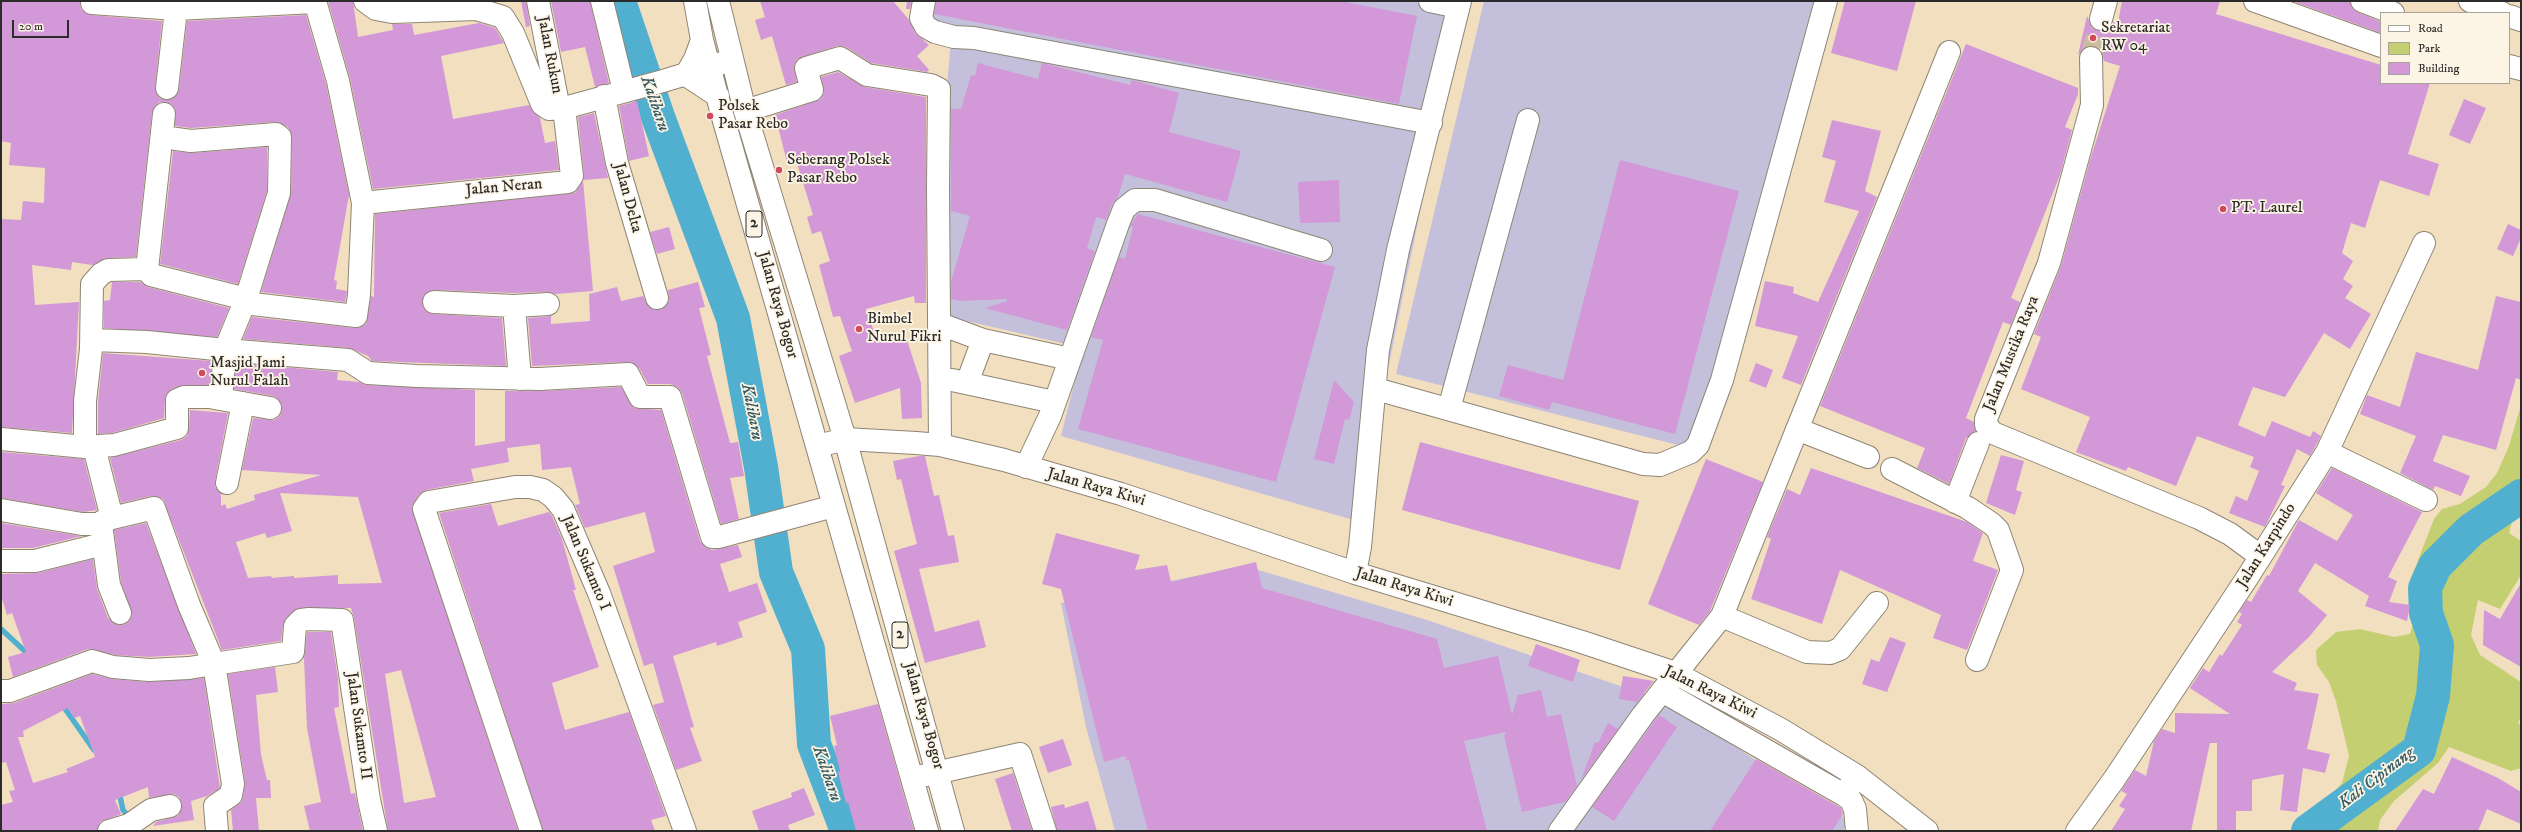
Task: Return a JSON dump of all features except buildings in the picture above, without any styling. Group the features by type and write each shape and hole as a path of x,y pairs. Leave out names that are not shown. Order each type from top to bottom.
{"main road":[{"name":"Jalan Rukun","path":"538,1 555,107"},
{"name":"Jalan Delta","path":"602,1 622,92 617,163 657,298"},
{"name":"Jalan Raya Bogor","path":"695,1 702,40 927,831"},
{"name":"Jalan Raya Bogor","path":"718,1 745,111 845,439 938,772 953,831"},
{"path":"924,1 921,18 926,27 935,32 954,37 974,38 1431,123"},
{"path":"1355,573 1360,547 1376,389 1378,350 1398,250 1431,123 1459,4 1430,1"},
{"path":"1376,389 1643,464 1660,465 1682,458 1698,445 1722,380 1826,1"},
{"path":"2255,1 2380,46"},
{"path":"2362,1 2390,12"},
{"path":"2467,12 2470,1 2501,10"},
{"path":"92,3 176,5 315,2 338,81 364,203 359,295 356,316 245,301 151,275 147,269 164,114"},
{"path":"368,3 376,10 392,12 476,9 503,17 555,107 622,92 732,60"},
{"path":"167,88 176,5"},
{"path":"2510,14 2521,20"},
{"path":"686,74 695,59 702,40"},
{"path":"1560,831 1662,690 1722,616 1949,52"},
{"path":"745,111 812,90 806,68 840,58 874,76 938,87 940,445"},
{"name":"Jalan Mustika Raya","path":"2091,58 2092,105 2049,263 1986,419 1986,425 1993,433 2199,518 2230,534 2260,556"},
{"path":"2510,66 2521,69"},
{"path":"686,74 718,96"},
{"name":"Jalan Neran","path":"364,203 568,182 572,176 555,107"},
{"path":"1449,409 1528,120"},
{"path":"162,137 191,141 276,134 280,137 279,193 245,301 225,350 220,399"},
{"path":"1026,467 1054,402 1124,209 1135,200 1155,200 1321,250"},
{"name":"Jalan Karpindo","path":"2077,831 2115,778 2327,452 2424,244"},
{"path":"120,613 109,585 106,528 89,447 86,401 92,340 92,284 108,270 147,269"},
{"path":"434,302 514,306 548,304"},
{"path":"514,306 520,379"},
{"path":"940,324 983,340 1070,359"},
{"path":"92,340 147,342 348,360 368,373 520,379 624,373 631,376 640,397 669,396 711,535 716,538 783,518 834,506"},
{"path":"967,383 983,340"},
{"path":"940,378 1054,402"},
{"path":"1,439 89,447 114,445 177,428 177,400 184,397 220,399 270,408"},
{"path":"226,483 243,404"},
{"path":"1797,429 1868,457"},
{"path":"818,446 845,439"},
{"name":"Jalan Raya Kiwi","path":"845,439 940,445 1026,467 1128,496 1355,573 1582,642 1676,673 1780,729 1857,776 1927,831"},
{"path":"1955,502 1978,443"},
{"path":"2327,452 2426,500"},
{"path":"1892,469 1988,520 1998,530 2012,570 1977,660"},
{"name":"Jalan Sukamto I","path":"531,831 424,509 429,502 515,487 530,487 543,490 553,497 563,509 599,593 685,831"},
{"path":"1,561 35,561 106,528 154,508 189,605 214,664 233,784 232,793 215,806 217,831"},
{"path":"1,510 106,528"},
{"path":"1722,616 1807,652 1830,653 1840,649 1876,603"},
{"name":"Jalan Sukamto II","path":"214,664 293,652 294,631 298,622 308,619 342,620 368,800 376,831"},
{"path":"1,691 10,690 92,661 113,667 149,670 189,668 214,664"},
{"path":"1662,690 1851,800 1855,809 1857,831"},
{"path":"913,778 1020,754 1045,831"},
{"path":"1844,795 1857,776"},
{"path":"125,827 151,810 170,806"}],"shaded area":[{"path":"911,1 1463,1 1357,521 1061,436 1083,348 945,316 938,188 951,40 910,6"},
{"path":"1484,1 1821,1 1702,451 1396,374"},
{"path":"1245,566 1427,620 1667,702 1849,821 1843,831 1115,831 1086,727 1061,603"}],"green space":[{"path":"2521,405 2521,510 2514,514 2509,533 2521,541 2521,575 2500,609 2478,600 2471,635 2480,655 2521,682 2521,718 2518,722 2521,727 2521,768 2511,771 2449,747 2438,763 2394,801 2380,820 2378,831 2292,831 2320,809 2342,783 2349,756 2336,701 2329,682 2317,665 2316,650 2336,632 2360,629 2394,637 2410,634 2414,620 2413,573 2434,519 2442,509 2460,504 2486,487 2497,473 2509,446"}],"waterway":[{"name":"Kalibaru","path":"619,1 658,117 733,318 761,467 776,572 808,649 814,744 847,831"},
{"name":"Kali Cipinang","path":"2308,831 2419,750 2433,696 2437,645 2426,613 2425,588 2435,566 2471,530 2521,496"},
{"path":"1,629 30,656"},
{"path":"61,703 94,750"},
{"path":"119,792 123,810 130,818"}],"tunnel":[{"path":"2091,58 2101,19"}],"place":[{"name":"Sekretariat RW 04","path":"2093,38"},
{"name":"Polsek Pasar Rebo","path":"710,116"},
{"name":"Seberang Polsek Pasar Rebo","path":"779,170"},
{"name":"PT. Laurel","path":"2223,209"},
{"name":"Bimbel Nurul Fikri","path":"859,329"},
{"name":"Masjid Jami Nurul Falah","path":"202,373"}]}
